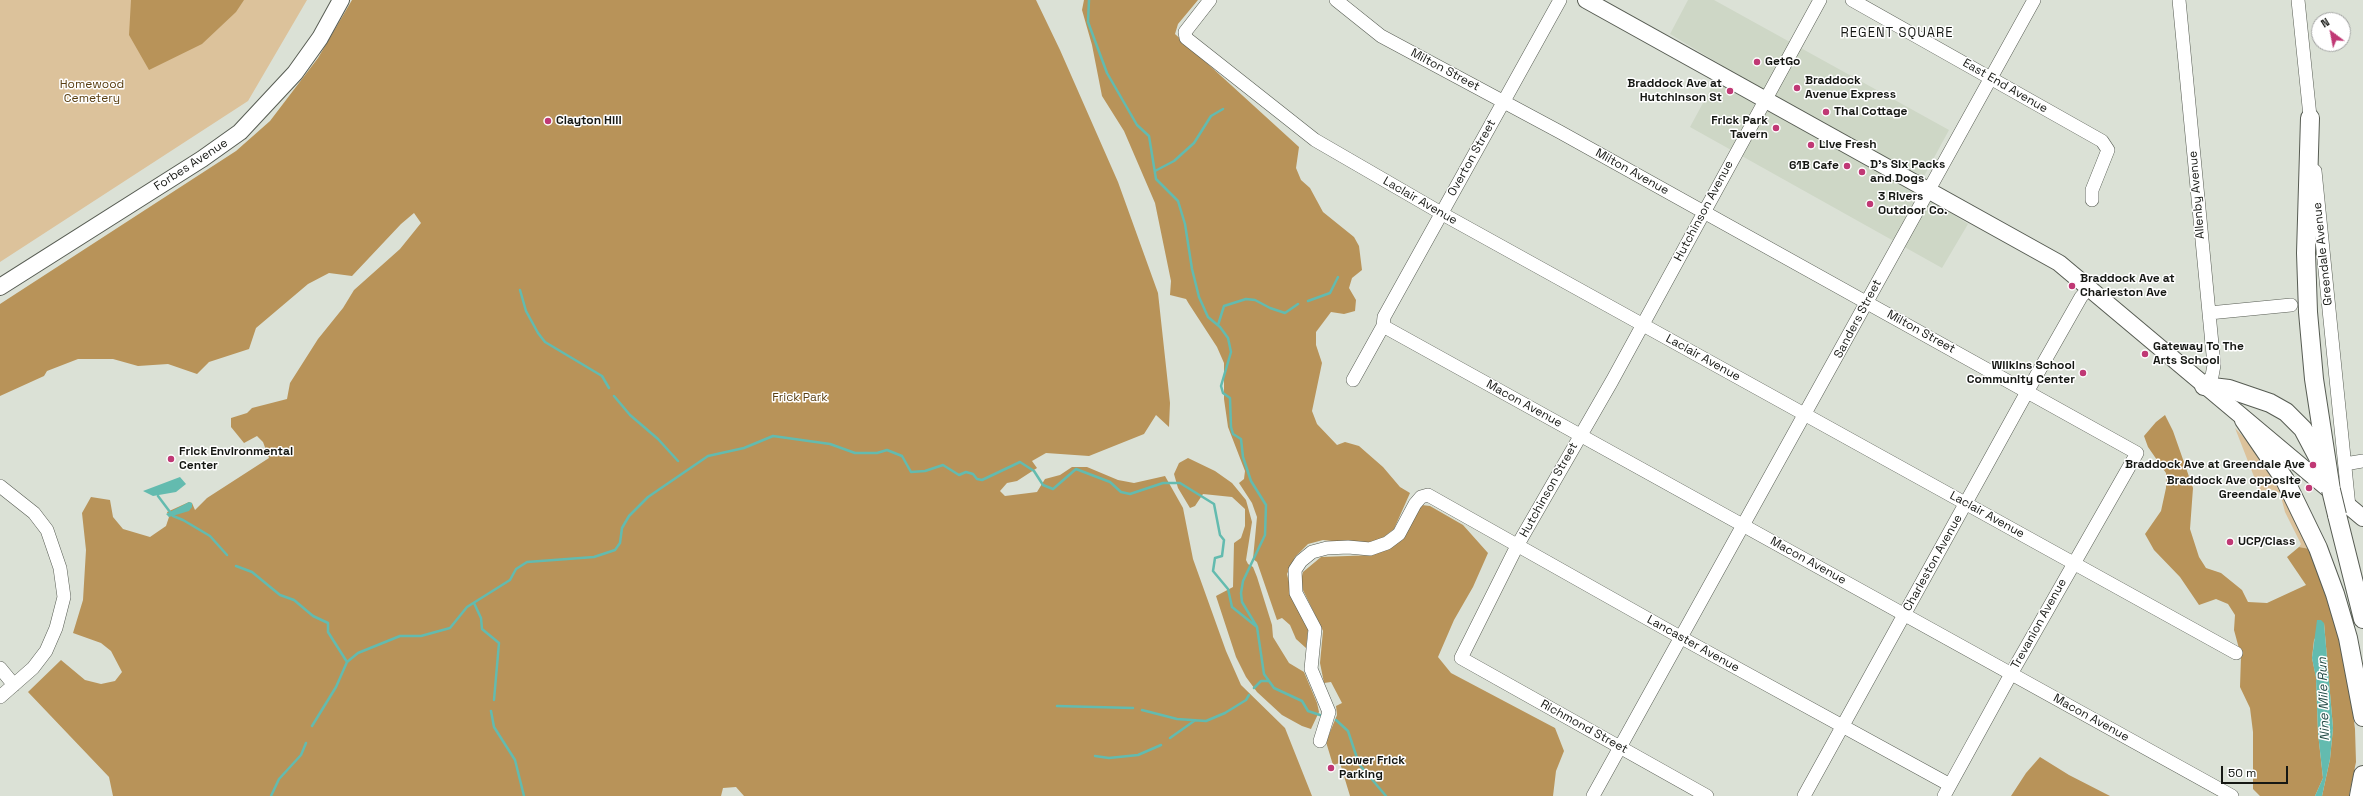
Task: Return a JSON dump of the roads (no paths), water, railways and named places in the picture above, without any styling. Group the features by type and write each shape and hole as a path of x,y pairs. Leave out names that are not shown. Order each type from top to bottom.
{"highway":[{"path":"2310,118 2307,282 2313,366 2326,471 2331,490 2343,511 2363,619"},
{"path":"2204,386 2229,389 2270,403 2286,412 2298,422 2308,437 2326,471"},
{"path":"2244,420 2285,480 2306,521 2327,570 2348,638 2363,717"},
{"path":"2359,796 2363,775"}],"main road":[{"name":"Forbes Avenue","path":"0,287 202,158 240,132 294,73 320,38 341,0"},
{"path":"1586,0 1765,98 2059,263 2244,420 2343,511 2363,518"}],"street":[{"name":"Laclair Avenue","path":"1210,0 1185,32 1186,38 1304,133 1441,213 2236,654"},
{"name":"Milton Street","path":"1336,0 1381,36 1560,132"},
{"name":"Overton Street","path":"1353,380 1380,322 1441,213 1474,158 1560,0"},
{"name":"Hutchinson Avenue","path":"1641,324 1820,0"},
{"name":"East End Avenue","path":"1852,0 1991,77 2102,141 2108,150 2092,190 2092,200"},
{"name":"Sanders Street","path":"1593,796 2034,0"},
{"name":"Allenby Avenue","path":"2179,0 2210,313 2214,372 2204,386"},
{"name":"Greendale Avenue","path":"2298,0 2345,464 2343,511"},
{"name":"Milton Avenue","path":"1560,132 1704,212"},
{"name":"Milton Street","path":"1704,212 2137,453"},
{"name":"Charleston Avenue","path":"1804,796 2058,336 2080,297 2088,289"},
{"path":"2210,313 2291,305"},
{"name":"Macon Avenue","path":"1380,322 1580,435 2232,796"},
{"name":"Hutchinson Street","path":"1461,658 1517,546 1612,381 1641,324"},
{"name":"Trevanion Avenue","path":"1947,791 2011,674 2137,453"},
{"path":"2345,464 2363,461"},
{"path":"0,486 34,513 47,530 60,568 64,597 56,628 46,651 33,668 0,697"},
{"name":"Lancaster Avenue","path":"1320,741 1329,712 1311,668 1315,629 1296,593 1295,570 1301,561 1312,552 1328,548 1348,547 1370,549 1387,544 1400,534 1415,504 1421,497 1428,495 1438,499 1517,546 1680,637 1843,726 1947,791"},
{"name":"Richmond Street","path":"1461,658 1707,796"},
{"path":"0,668 14,685"}],"water":[{"path":"180,477 186,484 176,492 153,496 143,491"},
{"path":"189,502 192,503 192,507 189,511 169,517 166,514"},
{"name":"Nine Mile Run","path":"2317,620 2321,620 2324,623 2333,728 2330,759 2322,796 2315,796 2323,778 2318,733 2316,678 2312,658"}],"waterway":[{"path":"1089,0 1088,22 1107,73 1137,125 1149,136 1156,179 1178,201 1185,224 1192,269 1199,297 1208,317 1220,327 1228,338 1231,352 1221,386 1223,393 1230,398 1231,427 1233,434 1241,439 1243,457 1251,481 1266,505 1265,535 1243,581 1241,593 1242,602 1257,627 1264,674 1274,688 1302,701 1308,711 1320,715"},
{"path":"1155,171 1174,161 1194,143 1211,116 1223,109"},
{"path":"1308,301 1330,293 1338,277"},
{"path":"520,290 526,311 538,333 545,342 602,376 609,388"},
{"path":"1218,325 1224,306 1246,299 1255,300 1270,308 1285,313 1298,304"},
{"path":"614,396 630,415 658,439 678,461"},
{"path":"312,726 336,687 347,662 358,653 400,636 421,636 450,628 467,607 510,580 516,569 527,562 594,557 615,550 620,543 622,528 629,516 648,497 708,456 744,448 773,436 830,444 855,453 877,453 887,450 902,456 911,472 925,471 943,465 959,475 966,472 973,474 977,479 982,480 1020,462 1034,471 1043,485 1053,489 1076,469 1110,482 1121,492 1130,494 1163,483 1180,483 1214,504 1220,535 1224,540 1222,556 1215,558 1213,571 1228,589 1232,607 1257,627"},
{"path":"158,496 173,516 183,520 210,536 227,555"},
{"path":"236,566 252,572 280,595 294,600 313,616 328,623 328,632 347,662"},
{"path":"474,603 481,618 482,629 499,643 494,700"},
{"path":"1254,688 1261,681 1268,681"},
{"path":"1142,710 1177,719 1206,721 1225,713 1246,700 1249,695"},
{"path":"1057,706 1133,708"},
{"path":"491,711 494,727 515,760 524,796"},
{"path":"1336,720 1348,731 1359,764 1386,796"},
{"path":"1170,738 1194,721"},
{"path":"271,796 279,779 301,755 306,743"},
{"path":"1095,756 1109,758 1138,755 1161,745"}],"place":[{"name":"GetGo","path":"1757,62"},
{"name":"Braddock Avenue Express","path":"1797,88"},
{"name":"Braddock Ave at Hutchinson St","path":"1730,91"},
{"name":"Thai Cottage","path":"1826,112"},
{"name":"Clayton Hill","path":"548,121"},
{"name":"Frick Park Tavern","path":"1776,128"},
{"name":"Live Fresh","path":"1811,145"},
{"name":"61B Cafe","path":"1847,166"},
{"name":"D's Six Packs and Dogs","path":"1862,172"},
{"name":"3 Rivers Outdoor Co.","path":"1870,204"},
{"name":"Braddock Ave at Charleston Ave","path":"2072,286"},
{"name":"Gateway To The Arts School","path":"2145,354"},
{"name":"Wilkins School Community Center","path":"2083,373"},
{"name":"Frick Environmental Center","path":"171,459"},
{"name":"Braddock Ave at Greendale Ave","path":"2313,465"},
{"name":"Braddock Ave opposite Greendale Ave","path":"2309,488"},
{"name":"UCP/Class","path":"2230,542"},
{"name":"Lower Frick Parking","path":"1331,768"}],"district":[{"name":"REGENT SQUARE","path":"1897,33"}],"park label":[{"name":"Homewood Cemetery","path":"92,92"},
{"name":"Frick Park","path":"800,398"}]}
